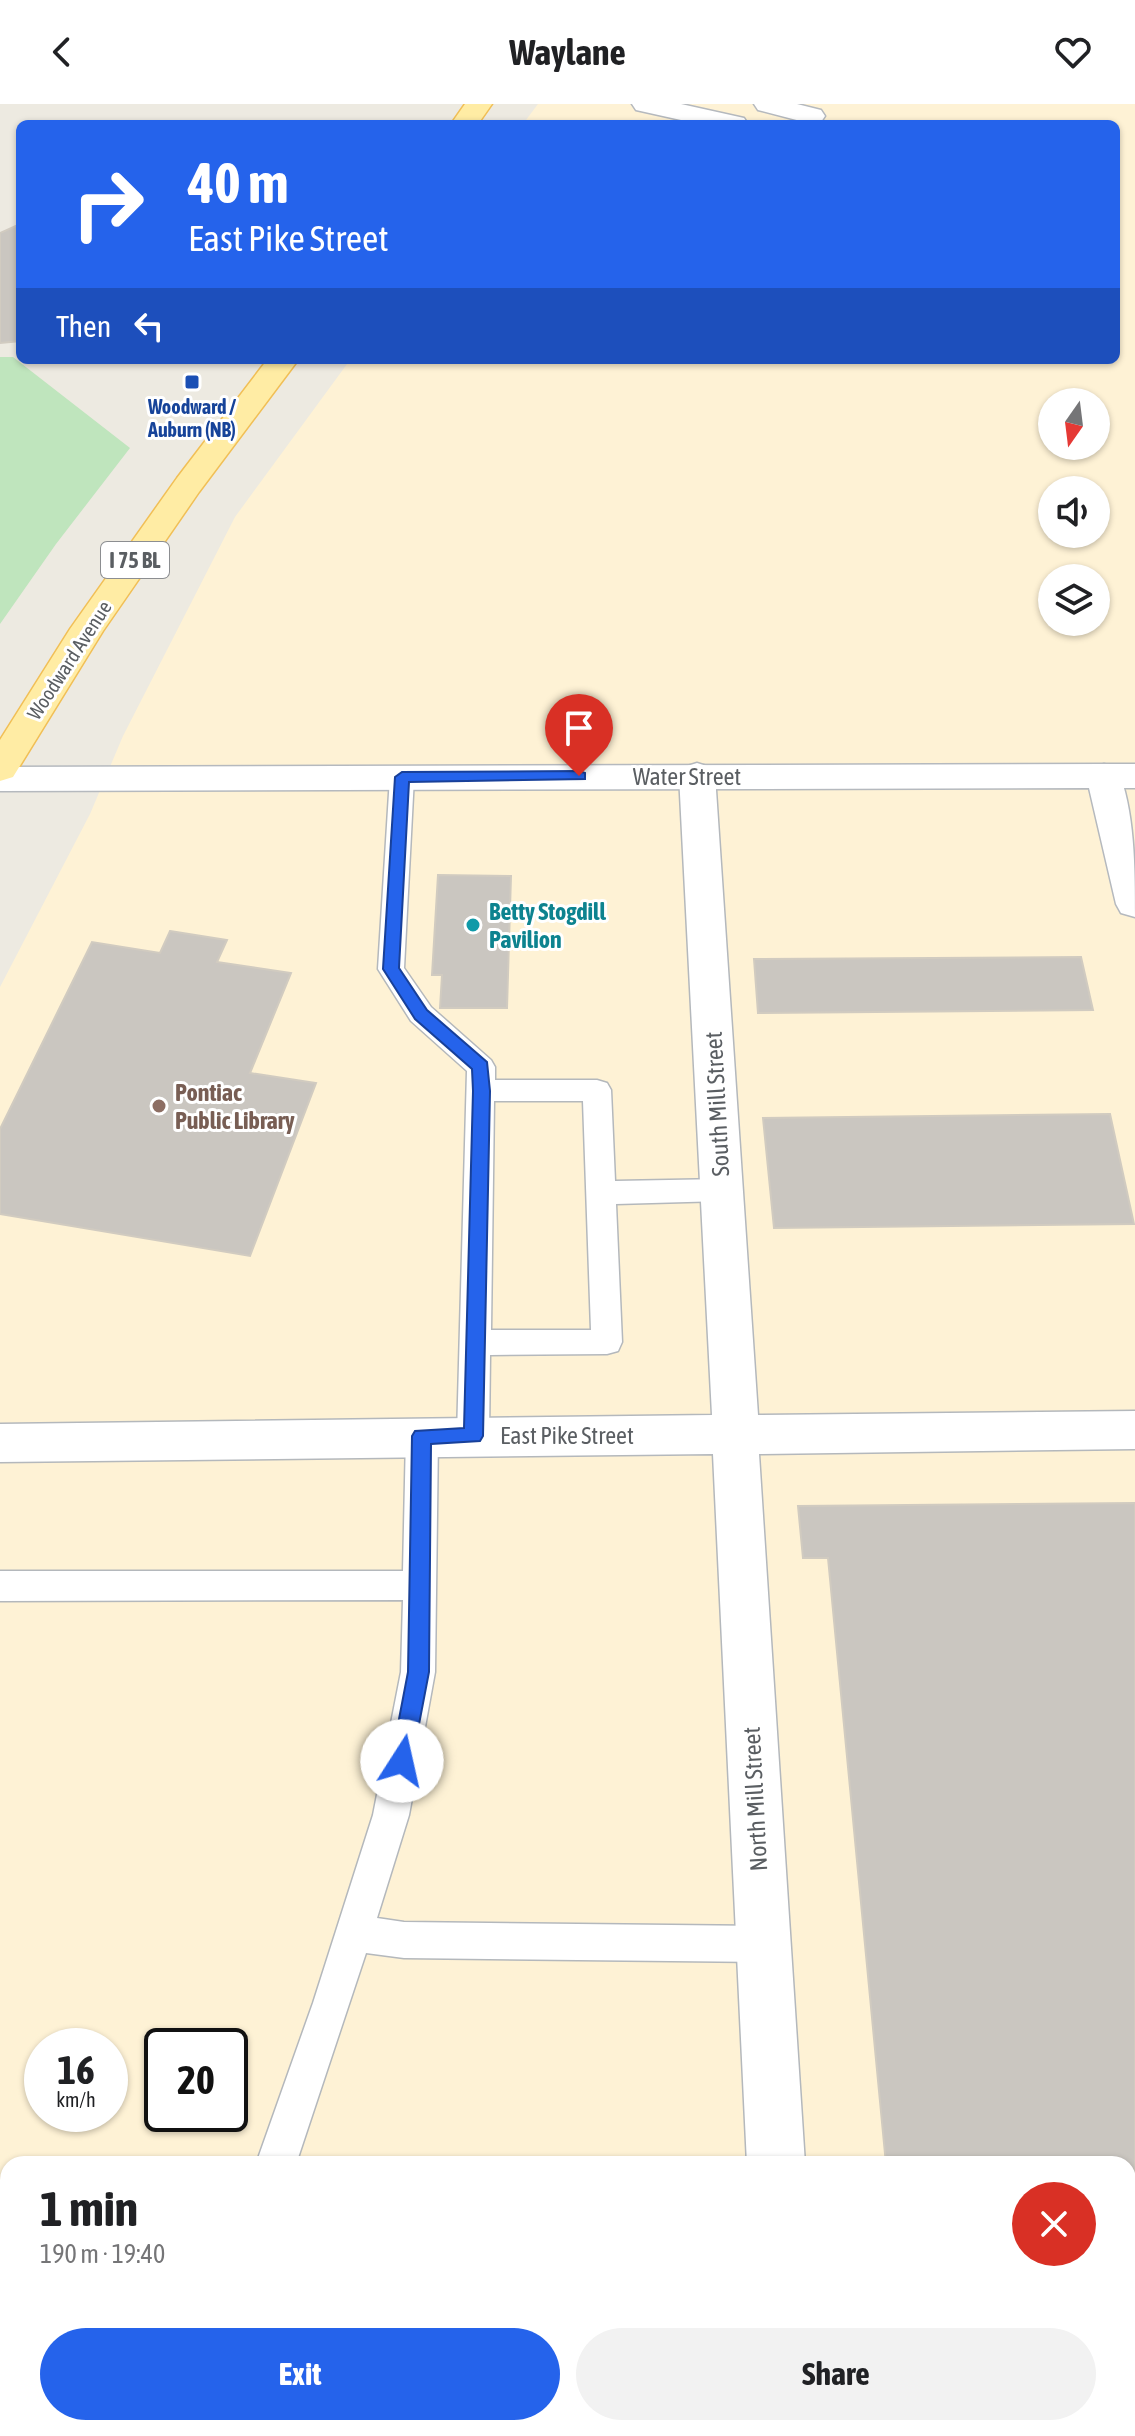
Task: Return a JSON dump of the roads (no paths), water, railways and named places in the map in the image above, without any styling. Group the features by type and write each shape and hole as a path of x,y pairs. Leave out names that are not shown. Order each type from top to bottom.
{"main road":[{"name":"Woodward Avenue","path":"0,769 87,629 188,485 280,364"}],"street":[{"path":"645,104 717,120"},
{"path":"767,104 812,116"},
{"name":"South Mill Street","path":"697,775 735,1433"},
{"path":"1120,776 1135,904"},
{"name":"Water Street","path":"0,779 1120,776"},
{"name":"East Pike Street","path":"0,1443 1135,1430"},
{"name":"North Mill Street","path":"735,1433 776,2156"}],"lane":[{"path":"402,777 391,969 421,1014 481,1067 473,1436"},
{"path":"474,1343 607,1342 597,1090 481,1091"},
{"path":"602,1193 723,1190"},
{"path":"279,2156 391,1815 405,1747 418,1672 422,1436"},
{"path":"0,1586 420,1585"},
{"path":"354,1933 404,1940 764,1944"}],"place":[{"name":"Woodward / Auburn (NB)","path":"192,382"},
{"name":"Betty Stogdill Pavilion","path":"473,925"},
{"name":"Pontiac Public Library","path":"159,1106"}]}
